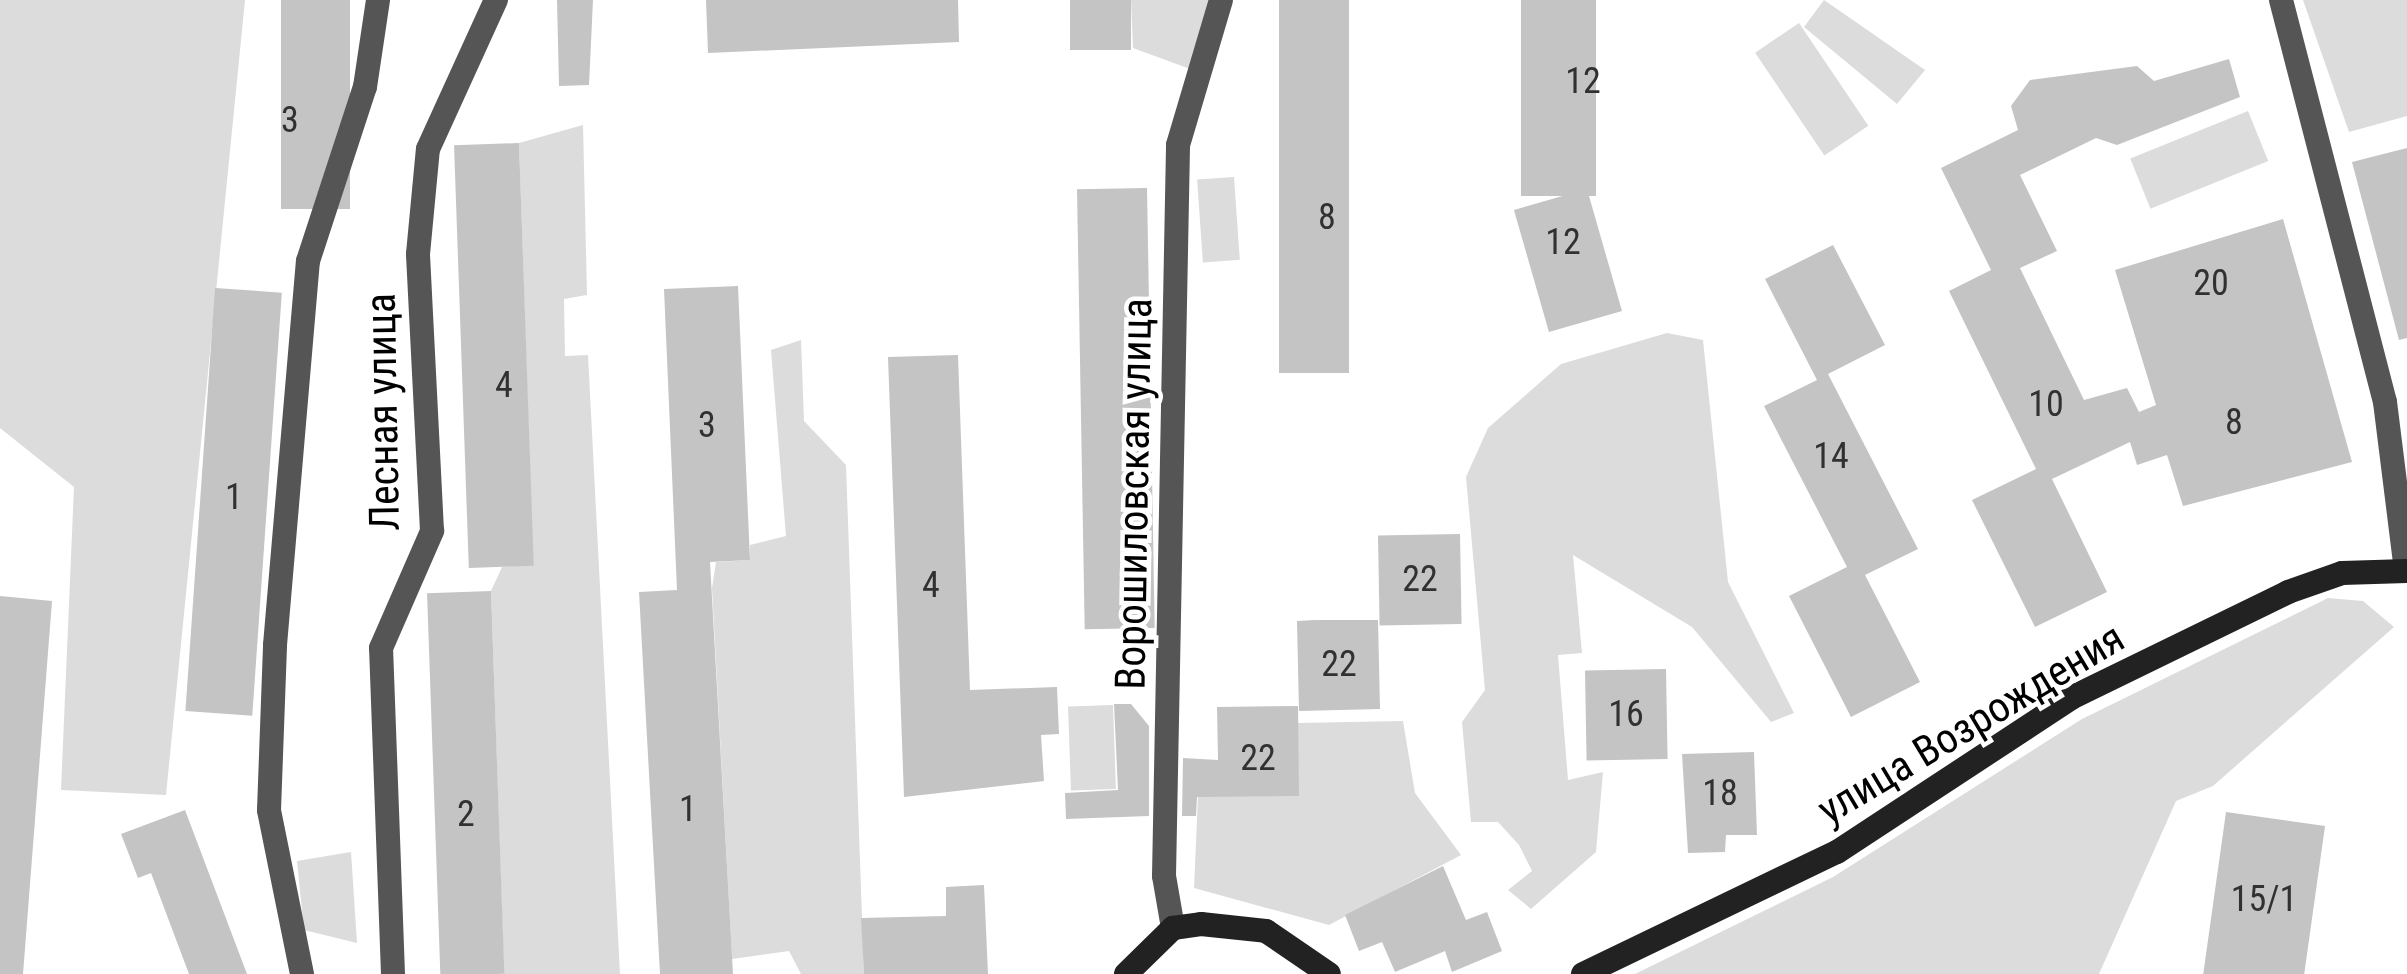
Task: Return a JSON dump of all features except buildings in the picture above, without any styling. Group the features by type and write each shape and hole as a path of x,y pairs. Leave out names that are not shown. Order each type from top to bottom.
{"street":[{"name":"Лесная улица","path":"302,974 269,810 274,645 308,261 365,87 378,0"},
{"name":"Лесная улица","path":"393,974 381,648 432,531 418,254 428,149 496,0"},
{"name":"Ворошиловская улица","path":"1173,928 1164,876 1178,145 1221,0"},
{"path":"2281,0 2385,402 2406,571"},
{"name":"улица Возрождения","path":"1583,974 1838,852 2071,698 2342,573 2406,571"},
{"path":"1126,974 1173,928 1266,931 1329,974"}],"shaded area":[{"path":"0,0 245,0 166,795 61,790 74,487 0,428"},
{"path":"1131,0 1221,0 1201,73 1133,48"},
{"path":"1824,0 1925,70 1897,104 1804,27"},
{"path":"2303,0 2407,0 2407,116 2349,132"},
{"path":"1799,23 1868,126 1824,155 1755,53"},
{"path":"2248,111 2268,161 2150,209 2130,159"},
{"path":"583,125 587,295 564,299 565,356 588,355 620,974 504,974 491,591 502,567 533,565 519,143"},
{"path":"1234,177 1240,260 1203,262 1197,180"},
{"path":"1667,333 1703,340 1728,582 1794,713 1771,722 1692,627 1573,555 1582,653 1558,655 1568,780 1603,772 1596,852 1531,909 1508,890 1532,871 1519,845 1498,822 1471,822 1462,722 1485,690 1466,477 1488,428 1561,364"},
{"path":"801,340 804,421 846,465 864,974 801,974 789,951 732,959 712,588 716,562 750,560 750,545 786,536 771,350"},
{"path":"2328,598 2363,601 2394,627 2213,786 2176,801 2099,974 1635,974 1833,877 2082,719"},
{"path":"1113,705 1116,789 1071,791 1068,707"},
{"path":"1403,721 1415,793 1461,855 1329,925 1194,888 1198,796 1298,723"},
{"path":"351,852 357,943 304,930 297,861"}]}
